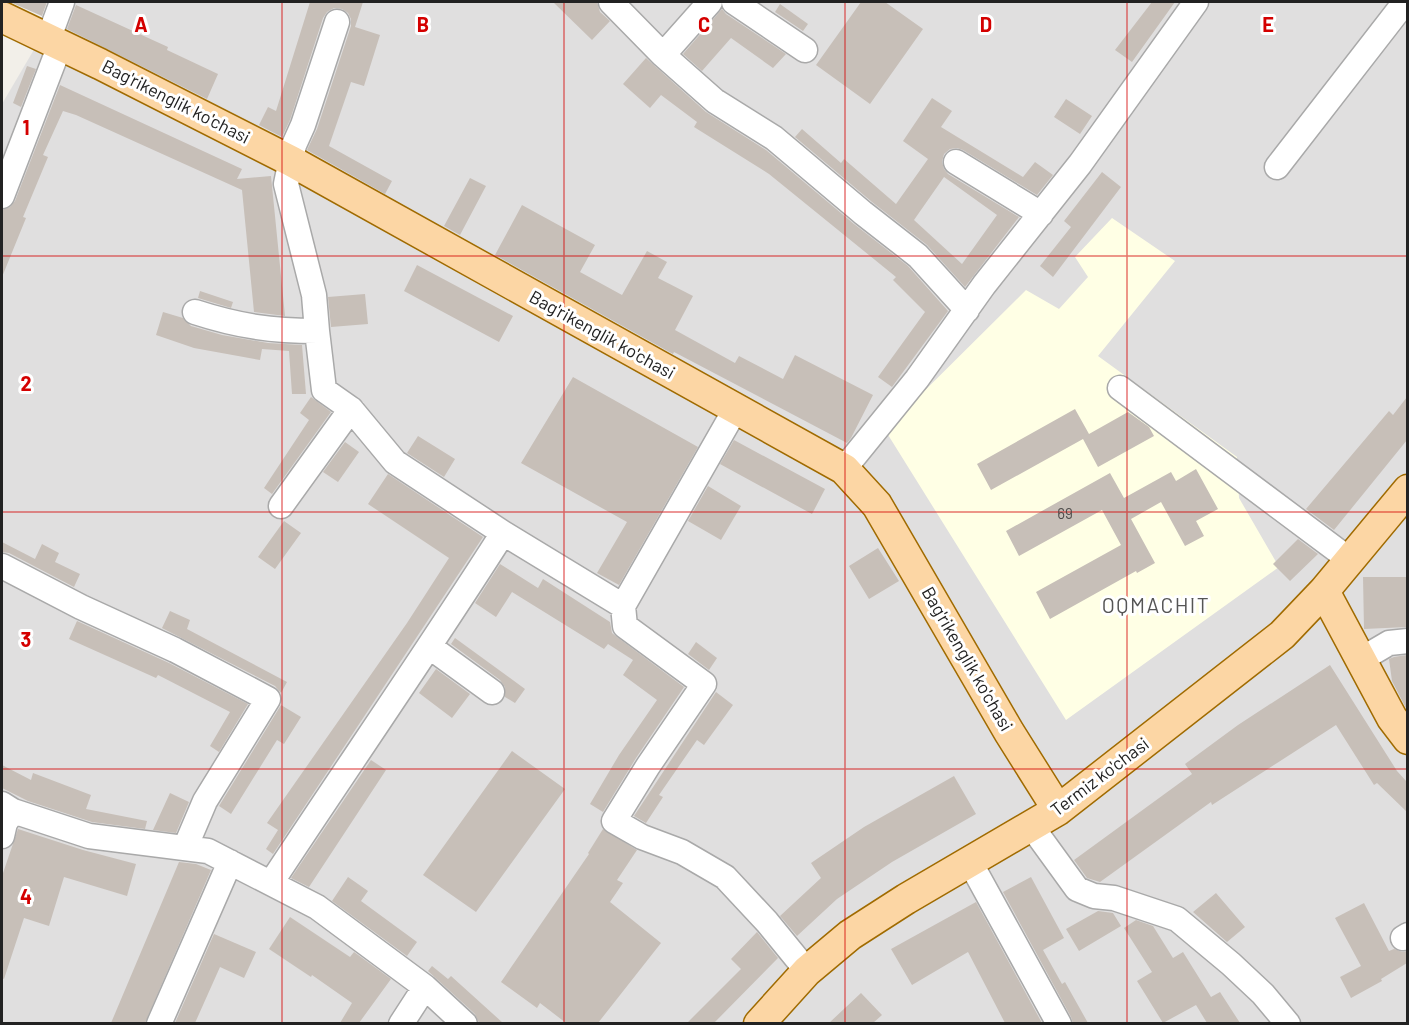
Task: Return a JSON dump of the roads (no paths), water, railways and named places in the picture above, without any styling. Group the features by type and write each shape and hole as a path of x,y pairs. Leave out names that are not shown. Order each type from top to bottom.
{"main road":[{"name":"Bag'rikenglik ko'chasi","path":"2,18 291,160 844,469 878,505 1009,732 1058,810"},
{"name":"Termiz ko'chasi","path":"759,1023 807,972 850,935 1058,810 1282,635 1324,591 1407,490"},
{"path":"1324,591 1392,718 1407,738"}],"street":[{"path":"2,195 54,42 62,2"},
{"path":"611,2 663,55 715,100 774,138 918,256 967,310"},
{"path":"663,55 710,2"},
{"path":"734,2 805,50"},
{"path":"844,469 917,379 967,310 1080,164 1196,2"},
{"path":"1277,167 1405,2"},
{"path":"337,22 303,125 294,145 286,184 314,296 324,390 351,409 395,462 503,533 623,606"},
{"path":"956,162 1041,214"},
{"path":"195,312 241,325 279,331 317,331"},
{"path":"1120,388 1350,560"},
{"path":"281,506 351,409"},
{"path":"735,410 623,606 625,626 705,684 648,766 614,821 642,837 682,852 725,877 767,922 807,972"},
{"path":"271,884 430,647 503,533"},
{"path":"2,566 81,607 175,650 268,699 205,801 185,848"},
{"path":"1360,660 1389,643 1407,641"},
{"path":"430,647 492,692"},
{"path":"2,836 7,808 88,836 208,851 316,908 425,987 465,1023"},
{"path":"1032,827 1077,889 1094,896 1114,898 1177,919 1231,964 1263,994 1288,1023"},
{"path":"159,1023 230,862"},
{"path":"970,862 1059,1023"},
{"path":"401,1023 425,987"}],"district":[{"name":"OQMACHIT","path":"1156,606"}]}
